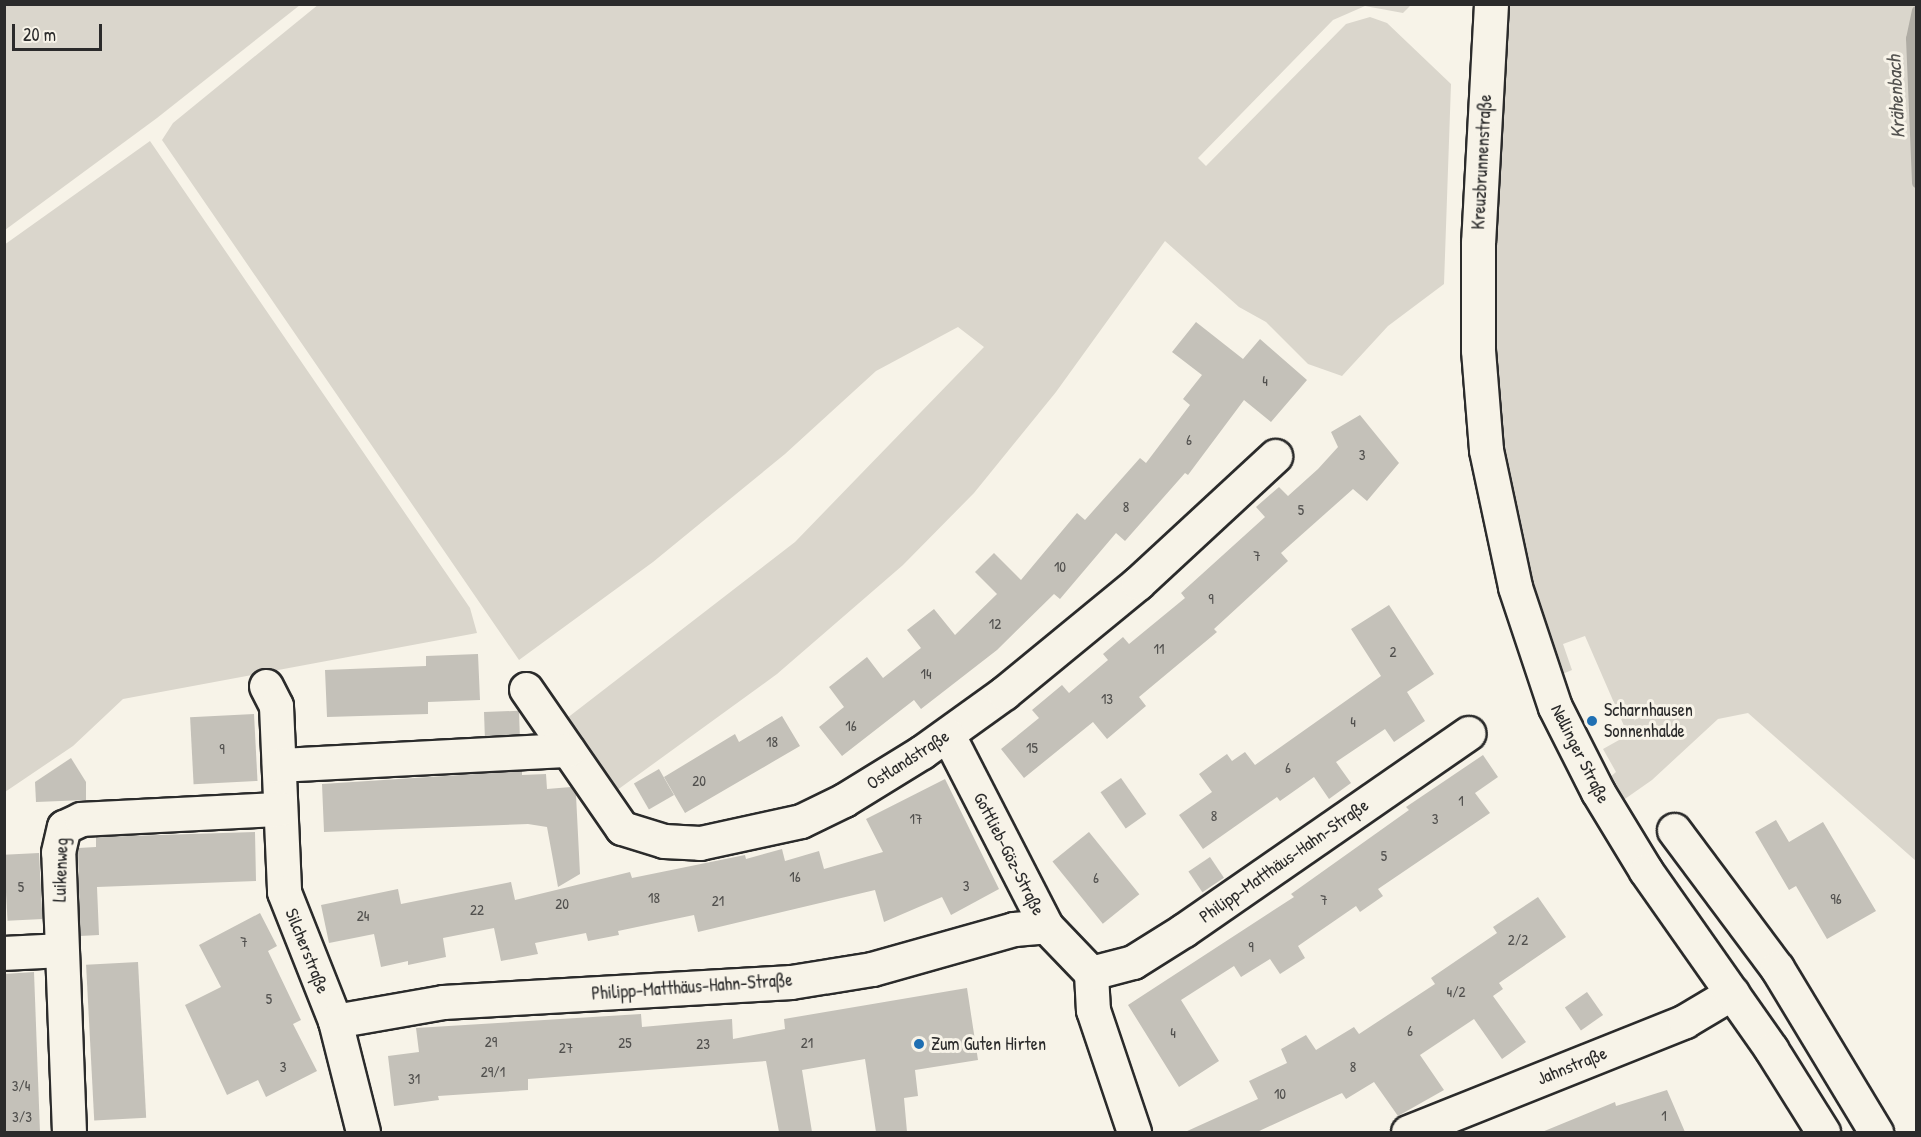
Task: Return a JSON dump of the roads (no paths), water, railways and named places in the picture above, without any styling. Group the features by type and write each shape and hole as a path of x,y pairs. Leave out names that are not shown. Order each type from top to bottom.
{"street":[{"name":"Kreuzbrunnenstraße","path":"1477,320 1491,4"},
{"name":"Nellinger Straße","path":"1477,320 1483,425 1496,507 1515,587 1549,690 1612,816 1823,1132"},
{"name":"Ostlandstraße","path":"526,689 619,826 664,841 700,843 744,837 814,816 948,735 1091,624 1275,456"},
{"name":"Silcherstraße","path":"266,686 275,702 284,892 335,1021 363,1132"},
{"name":"Philipp-Matthäus-Hahn-Straße","path":"1091,973 1132,962 1175,936 1468,733"},
{"name":"Gottlieb-Göz-Straße","path":"948,735 1046,926 1091,973"},
{"path":"279,765 568,750"},
{"name":"Luikenweg","path":"69,1132 58,842 61,831 71,822 280,809"},
{"path":"1674,830 1777,968 1876,1132"},
{"name":"Philipp-Matthäus-Hahn-Straße","path":"335,1021 443,1002 792,982 872,969 1014,929 1046,926"},
{"path":"4,953 61,950"},
{"path":"1091,973 1093,1010 1134,1132"},
{"name":"Jahnstraße","path":"1408,1132 1685,1021 1732,993"}],"waterway":[{"name":"Krähenbach","path":"1916,10 1910,38 1916,183"}],"place":[{"name":"Scharnhausen Sonnenhalde","path":"1592,721"},
{"name":"Zum Guten Hirten","path":"919,1044"}]}
